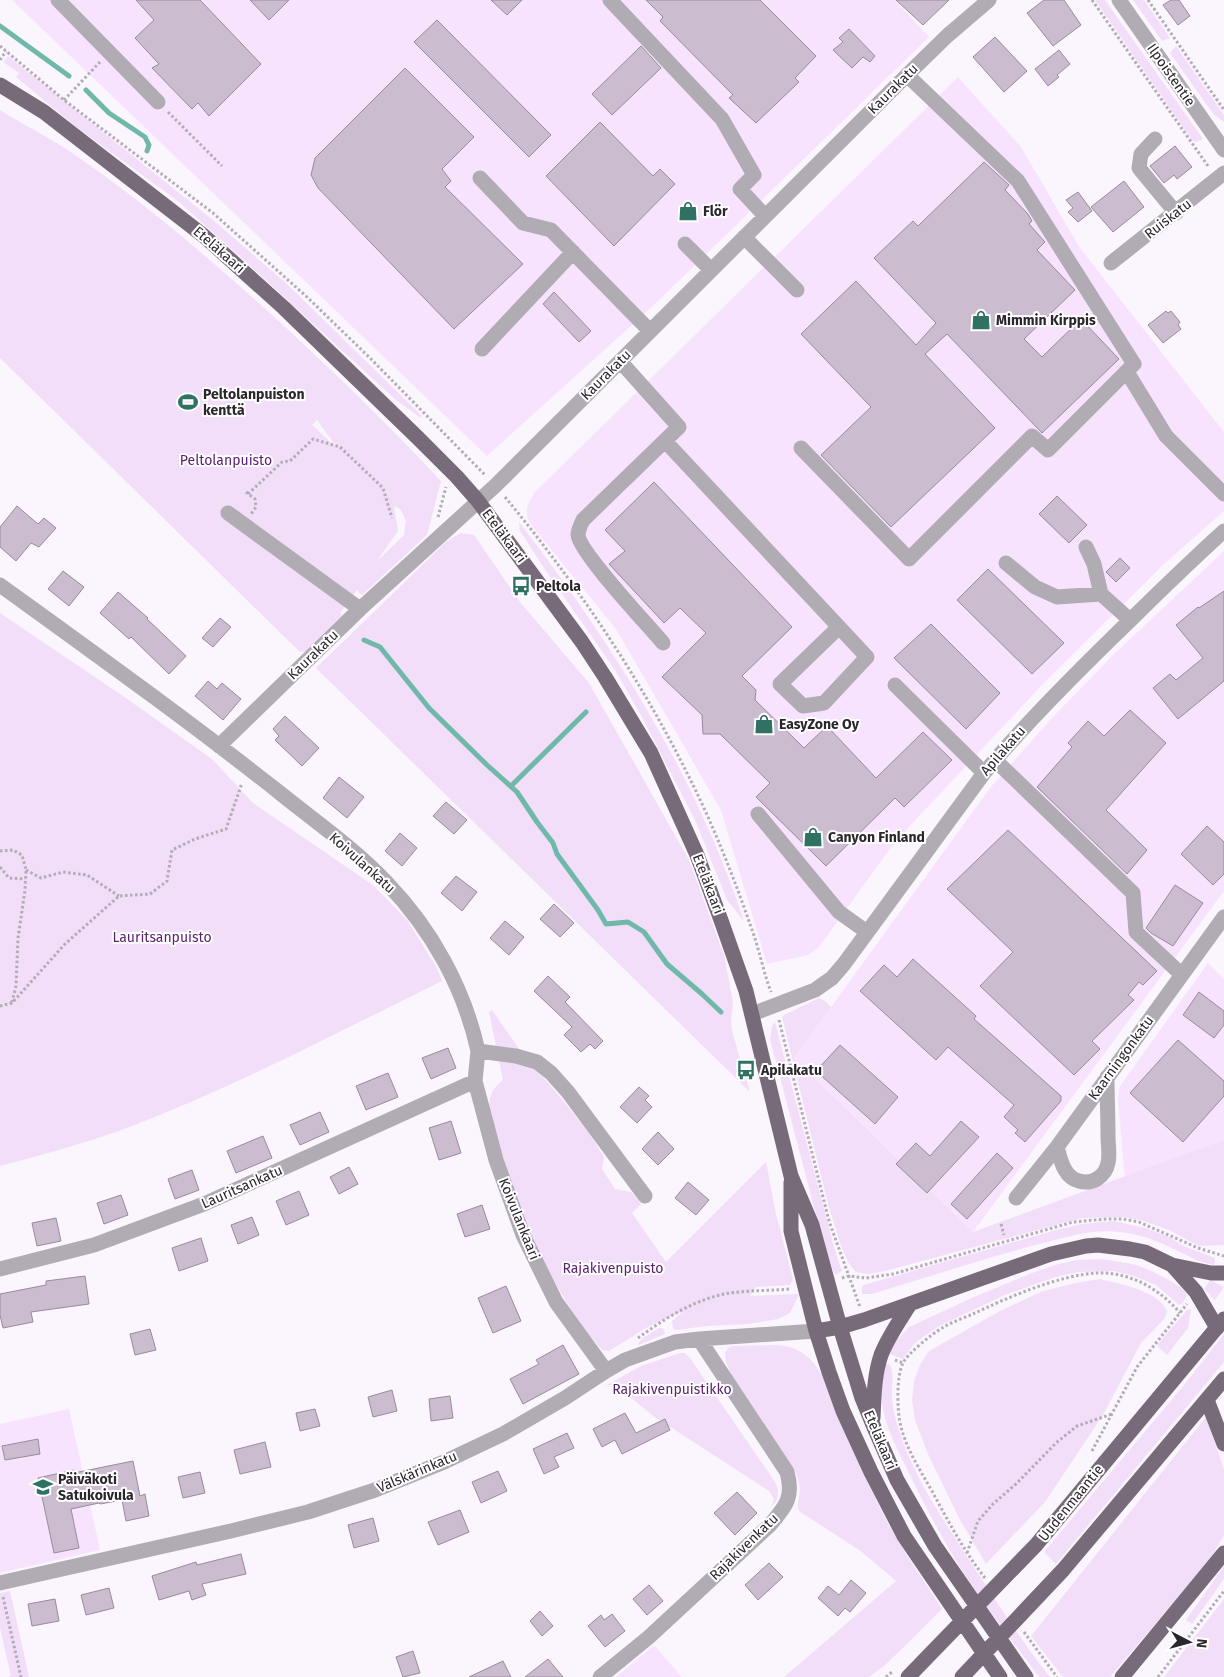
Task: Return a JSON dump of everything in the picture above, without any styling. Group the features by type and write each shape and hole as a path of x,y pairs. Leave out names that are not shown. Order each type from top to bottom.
{"main road":[{"name":"Eteläkaari","path":"0,86 44,112 204,236 284,308 457,476 478,501 582,642 623,705 650,753 697,854 727,935 752,1014 792,1176 812,1225 862,1398 897,1480 934,1546 1026,1677"},
{"name":"Eteläkaari","path":"792,1176 791,1231 816,1331 843,1411 883,1496 909,1543 1000,1677"},
{"path":"816,1331 840,1327 1051,1254 1086,1246 1098,1245 1130,1248 1145,1252 1172,1265 1218,1273"},
{"path":"1172,1265 1220,1323"},
{"path":"873,1424 874,1393 881,1356 889,1338 910,1304"},
{"name":"Uudenmaantie","path":"908,1677 1036,1545 1220,1323"},
{"path":"962,1677 1063,1570 1224,1379"},
{"path":"1207,1400 1224,1444"},
{"path":"1122,1677 1224,1553"}],"street":[{"path":"58,0 158,102"},
{"path":"610,0 722,119 754,175 740,189 765,216"},
{"name":"Kaurakatu","path":"219,746 360,608 495,486 907,75 947,36 989,0"},
{"name":"Ilpoistentie","path":"1119,0 1224,150"},
{"path":"801,448 909,559 1032,436 1048,450 1134,364 1018,181 907,75"},
{"path":"1155,139 1141,154 1139,168 1176,212"},
{"name":"Ruiskatu","path":"1111,263 1221,177"},
{"path":"480,178 523,223 551,230 650,331"},
{"path":"744,238 797,290"},
{"path":"685,244 710,270"},
{"path":"482,349 573,252"},
{"path":"620,361 680,427 583,520 578,534 582,546 602,572 663,643"},
{"path":"1127,372 1166,436 1224,494"},
{"path":"666,441 867,657 824,703 802,706 780,684 839,627"},
{"path":"228,513 360,608"},
{"name":"Apilakatu","path":"752,1014 815,990 832,978 994,760 1056,693 1224,531"},
{"path":"1086,547 1094,564 1101,594 1130,620"},
{"path":"1006,563 1035,587 1057,597 1101,594"},
{"name":"Koivulankatu","path":"0,585 248,768 361,858 387,883 436,946 448,967 474,1029 478,1051"},
{"path":"895,685 984,773"},
{"path":"994,760 1133,893 1136,932 1182,975"},
{"path":"758,814 838,912 867,932"},
{"name":"Kaarningonkatu","path":"1016,1198 1057,1147 1224,917"},
{"path":"478,1051 516,1056 537,1062 551,1073 568,1092 645,1196"},
{"name":"Koivulankaari","path":"478,1051 476,1081 496,1160 523,1235 556,1302 606,1371"},
{"path":"1057,1147 1061,1162 1068,1176 1084,1183 1093,1182 1102,1176 1108,1162 1107,1077"},
{"name":"Lauritsankatu","path":"0,1270 94,1245 204,1204 476,1081"},
{"name":"Välskärinkatu","path":"1,1586 308,1512 375,1490 444,1462 503,1434 625,1360 675,1342 699,1338 816,1331"},
{"name":"Rajakivenkatu","path":"600,1677 648,1637 770,1525 784,1509 787,1502 790,1483 787,1472 699,1338"}],"path":[{"path":"1092,0 1221,177"},
{"path":"1148,0 1224,110"},
{"path":"0,46 64,100 213,214 307,297 371,358 495,486 525,521 582,597 626,664 692,781 725,860 752,929 776,1006 829,1221 856,1291"},
{"path":"0,60 6,51"},
{"path":"64,100 109,53"},
{"path":"158,102 222,166"},
{"path":"244,524 256,507 254,498 247,493 282,462 290,461 313,440 340,447 383,488 392,518"},
{"path":"26,870 41,878 63,872 87,875 119,896 150,894 166,881 172,850 195,838 226,829 248,768"},
{"path":"0,851 13,850 22,855 26,870 16,986 12,1003"},
{"path":"0,867 9,878 25,879"},
{"path":"0,1006 12,1003 65,944 119,896"},
{"path":"1001,1224 1004,1235"},
{"path":"1218,1273 1224,1256"},
{"path":"989,1584 966,1554 910,1452 901,1426 897,1401 903,1363 922,1342 942,1328 998,1302 1059,1280 1077,1276 1098,1273 1114,1274 1136,1280 1162,1294 1180,1313"},
{"path":"636,1338 677,1312 715,1296 796,1289"},
{"path":"1092,1451 1137,1367 1196,1292"},
{"path":"966,1554 978,1521 1056,1442 1077,1426 1113,1414"},
{"path":"1,1586 20,1677"},
{"path":"1158,1677 1224,1591"},
{"path":"1023,1631 1057,1677"}],"shaded area":[{"path":"12,0 895,0 929,37 653,306 487,456"},
{"path":"958,77 1021,147 1080,248 1224,432 1224,511 1164,564 1041,686 909,827 889,850 819,947 804,956 767,964 721,810 616,629 532,526 527,517 527,507 534,493"},
{"path":"1224,551 1224,891 973,1232 794,1058 990,788 1051,719 1114,654"},
{"path":"1208,963 1224,979 1224,1140 1125,1181 1118,1099 1120,1086"},
{"name":"Päiväkoti Satukoivula","path":"69,1409 100,1550 0,1573 0,1424"},
{"path":"654,1645 682,1677 616,1677"}],"green space":[{"path":"1095,0 1105,0 1203,139 1196,142 1192,140"},
{"path":"1133,0 1144,0 1170,38 1162,41"},
{"path":"1176,46 1224,115 1224,122 1214,115 1170,53"},
{"path":"8,56 213,220 287,284 422,416 421,418 396,400 179,202 75,126 16,77 19,73 3,62"},
{"name":"Peltolanpuisto","path":"0,110 68,150 153,213 271,314 379,417 441,481 427,535 362,595 357,590 340,613 342,615 305,652 300,652 0,358","holes":["317,420 338,449 312,425","394,506 401,510 406,521 404,535 377,561 398,531"]},
{"path":"519,522 587,615 648,712 702,814 744,921 727,900 696,822 643,719 615,670 520,531"},
{"path":"461,533 474,535 520,602 589,683 689,860 724,955 733,1002 732,1031 750,1092 316,668 447,541"},
{"name":"Lauritsanpuisto","path":"0,613 212,759 253,803 373,885 407,920 437,968 442,981 286,1058 167,1112 95,1139 0,1166"},
{"path":"819,998 831,1007 794,1058 973,1232 1224,1140 1224,1245 1199,1246 1169,1230 1141,1220 1123,1217 1082,1218 885,1271 868,1274 856,1272 848,1262 840,1243 828,1204 782,1017"},
{"name":"Rajakivenpuisto","path":"492,1010 533,1069 543,1077 589,1133 604,1157 602,1169 615,1189 631,1192 641,1204 632,1213 666,1262 766,1162 776,1214 793,1279 790,1285 756,1287 750,1296 799,1294 790,1313 778,1319 748,1324 675,1330 672,1321 683,1311 646,1328 609,1351 602,1350 567,1303 551,1276 525,1220 504,1163 489,1106 492,1093 503,1080 489,1012"},
{"path":"775,1022 842,1271 835,1275 826,1253 770,1039 772,1026"},
{"path":"1114,1221 1145,1228 1167,1236 1186,1247 1215,1258 1214,1265 1207,1264 1142,1236 1109,1231 1080,1234 1043,1243 872,1294 862,1294 862,1286 867,1284 1056,1230 1082,1224"},
{"path":"1100,1259 1136,1265 1164,1277 1179,1286 1187,1295 1183,1303 1179,1305 1156,1285 1134,1276 1114,1271 1078,1272 1056,1277 1005,1295 939,1326 915,1343 903,1359 889,1354 894,1343 909,1327 974,1297 1055,1265 1077,1260"},
{"path":"1100,1279 1128,1286 1157,1299 1167,1312 1165,1318 1141,1343 1103,1415 1045,1502 986,1564 959,1518 928,1454 915,1420 912,1400 914,1381 920,1365 929,1351 1000,1311 1043,1291"},
{"path":"1210,1280 1224,1287 1215,1300 1204,1289"},
{"path":"1191,1309 1188,1328 1167,1355 1158,1347 1158,1344 1187,1310"},
{"path":"659,1328 663,1328 665,1334 639,1345 638,1343 643,1338"},
{"path":"1224,1334 1224,1362 1056,1564 1044,1552 1184,1385"},
{"path":"776,1345 792,1348 804,1354 824,1378 885,1518 905,1553 942,1609 884,1666 869,1677 784,1677 896,1581 862,1552 799,1511 800,1487 794,1469 735,1383 726,1362 725,1353 728,1348 733,1346"},
{"name":"Rajakivenpuistikko","path":"685,1353 690,1358 775,1482 778,1496 776,1502 771,1507 774,1499 769,1491 652,1415 618,1387 612,1384 605,1386 641,1366"},
{"path":"886,1364 890,1365 892,1374 893,1404 898,1426 909,1457 923,1486 996,1601 1050,1677 1039,1677 988,1608 959,1566 927,1510 894,1443 885,1418 882,1392"},
{"path":"1206,1417 1224,1469 1224,1535 1209,1561 1110,1677 1063,1677 1031,1636"},
{"path":"1224,1566 1224,1579 1192,1624 1186,1620"},
{"path":"10,1591 29,1677 8,1677 11,1676 0,1628 0,1593"},
{"path":"1224,1599 1224,1677 1165,1677 1167,1673"}],"building":[{"path":"136,0 200,0 261,64 209,116 198,103 192,109 152,68 159,64 135,38 154,20"},
{"path":"250,0 289,0 269,20"},
{"path":"491,0 522,0 507,15"},
{"path":"646,0 760,0 816,56 795,78 799,82 756,123 729,98 733,95 660,21 663,17"},
{"path":"896,0 949,0 923,25"},
{"path":"1044,0 1064,0 1081,25 1053,46 1027,13"},
{"path":"1171,0 1179,0 1190,16 1178,25 1163,5"},
{"path":"437,20 551,135 529,157 414,42"},
{"path":"849,29 875,56 870,62 863,57 852,68 833,50 843,42 839,38"},
{"path":"995,37 1027,71 1004,92 973,57"},
{"path":"641,46 661,68 612,115 592,94"},
{"path":"1059,50 1070,64 1048,86 1035,69"},
{"path":"405,68 474,137 442,169 451,181 445,187 523,264 454,329 318,188 311,175 315,158"},
{"path":"600,122 653,176 660,169 675,184 614,246 546,176"},
{"path":"1175,146 1192,167 1177,179 1174,175 1164,183 1150,166"},
{"path":"984,162 1009,185 1005,190 1028,214 1032,221 1029,224 1045,242 1037,250 1075,290 1024,339 1042,357 1081,319 1119,359 1042,433 947,334 925,354 995,428 891,527 821,455 871,407 801,334 856,281 916,345 936,323 874,258 913,221 918,226"},
{"path":"1124,181 1144,207 1113,232 1091,207"},
{"path":"1078,192 1092,211 1078,222 1068,212 1073,208 1066,200"},
{"path":"554,292 591,331 579,342 543,304"},
{"path":"1166,311 1168,313 1171,311 1180,322 1178,325 1181,329 1163,343 1148,325"},
{"path":"654,482 792,627 742,676 756,690 755,700 804,748 827,726 876,778 923,732 952,760 904,807 895,798 826,866 756,797 770,783 720,734 703,734 702,715 662,677 706,633 680,608 664,623 609,564 625,551 605,530"},
{"path":"1057,496 1087,525 1069,543 1039,514"},
{"path":"17,506 38,524 44,518 56,528 39,547 31,543 16,561 0,547 0,527"},
{"path":"1120,558 1130,568 1116,582 1106,572"},
{"path":"988,569 1064,643 1032,674 957,600"},
{"path":"63,571 84,587 69,606 48,589"},
{"path":"1224,591 1224,681 1178,719 1153,688 1170,674 1176,680 1203,658 1176,625 1198,607"},
{"path":"118,592 148,618 186,656 169,674 131,637 129,639 100,613"},
{"path":"220,618 231,627 213,647 202,638"},
{"path":"931,624 1000,693 966,729 894,658"},
{"path":"208,681 217,689 222,683 241,699 223,720 195,696"},
{"path":"1130,710 1166,743 1106,810 1147,850 1127,874 1037,787 1072,747 1068,743 1088,721 1104,736"},
{"path":"285,716 319,748 302,766 275,740 279,736 273,729"},
{"path":"339,777 364,797 347,818 323,798"},
{"path":"446,802 467,820 454,834 433,816"},
{"path":"1207,826 1224,842 1224,874 1213,885 1181,854"},
{"path":"1008,830 1157,971 1143,985 1139,982 1128,995 1134,1000 1092,1041 1100,1049 1074,1075 980,986 1013,952 947,889"},
{"path":"400,833 417,848 402,866 385,851"},
{"path":"456,876 477,892 462,911 441,893"},
{"path":"1175,885 1203,903 1173,946 1146,928"},
{"path":"554,904 574,923 560,937 540,919"},
{"path":"505,921 524,937 509,955 490,938"},
{"path":"913,959 976,1016 974,1019 1061,1096 1061,1101 1025,1142 1015,1133 1018,1130 1004,1117 1014,1105 948,1047 936,1060 860,991 884,965 897,977"},
{"path":"548,976 570,997 565,1002 603,1041 595,1049 590,1044 581,1052 564,1035 572,1027 534,991"},
{"path":"1199,992 1224,1011 1224,1025 1214,1038 1183,1015"},
{"path":"1178,1040 1224,1081 1224,1096 1183,1142 1130,1093"},
{"path":"840,1045 898,1097 875,1124 816,1071"},
{"path":"448,1048 456,1068 431,1079 422,1058"},
{"path":"388,1073 398,1097 366,1110 356,1086"},
{"path":"639,1087 649,1096 645,1100 652,1107 637,1123 620,1107"},
{"path":"320,1112 329,1132 300,1145 290,1125"},
{"path":"451,1121 461,1153 439,1160 429,1128"},
{"path":"961,1121 979,1137 927,1193 896,1164 916,1143 930,1156"},
{"path":"658,1132 674,1149 658,1165 642,1149"},
{"path":"263,1136 272,1158 236,1173 227,1151"},
{"path":"997,1153 1013,1168 967,1219 951,1204"},
{"path":"349,1167 358,1184 339,1194 330,1177"},
{"path":"192,1170 199,1190 175,1199 168,1179"},
{"path":"688,1182 709,1200 696,1215 675,1198"},
{"path":"299,1191 309,1215 286,1225 276,1201"},
{"path":"121,1195 128,1215 104,1224 97,1203"},
{"path":"482,1205 490,1229 465,1237 457,1214"},
{"path":"252,1217 259,1235 238,1244 231,1225"},
{"path":"56,1218 61,1241 37,1246 32,1223"},
{"path":"201,1238 208,1261 179,1271 172,1248"},
{"path":"85,1276 89,1304 31,1312 33,1322 3,1328 0,1315 0,1294 46,1285 46,1281"},
{"path":"506,1286 521,1321 493,1333 478,1298"},
{"path":"150,1329 156,1350 135,1355 130,1334"},
{"path":"563,1345 579,1374 523,1404 510,1379 539,1364 536,1360"},
{"path":"392,1390 397,1411 373,1417 368,1397"},
{"path":"450,1396 453,1418 431,1421 429,1399"},
{"path":"315,1409 320,1426 300,1431 296,1413"},
{"path":"625,1413 636,1433 665,1419 670,1430 622,1454 615,1440 602,1447 593,1429"},
{"path":"567,1433 574,1448 554,1457 559,1467 544,1474 533,1449"},
{"path":"38,1439 40,1454 5,1460 2,1446"},
{"path":"265,1442 271,1467 240,1474 234,1450"},
{"path":"133,1461 140,1496 145,1494 149,1516 126,1521 122,1500 71,1509 79,1548 54,1553 38,1478 74,1470 74,1473"},
{"path":"498,1471 507,1491 481,1503 472,1482"},
{"path":"200,1472 205,1493 183,1498 178,1477"},
{"path":"737,1492 757,1513 735,1535 714,1513"},
{"path":"460,1510 469,1532 438,1545 428,1522"},
{"path":"373,1518 379,1541 354,1548 348,1525"},
{"path":"241,1554 246,1574 202,1584 206,1595 192,1600 189,1591 159,1600 152,1576 196,1562 197,1565"},
{"path":"769,1563 783,1577 758,1600 745,1585"},
{"path":"851,1580 866,1593 850,1612 845,1608 838,1616 818,1598 828,1586 839,1595"},
{"path":"649,1585 663,1601 647,1615 633,1599"},
{"path":"109,1588 114,1608 86,1615 81,1595"},
{"path":"55,1599 59,1621 32,1626 28,1604"},
{"path":"540,1611 553,1626 542,1636 530,1621"},
{"path":"612,1614 625,1631 605,1647 588,1626 601,1615 604,1620"},
{"path":"413,1651 420,1673 403,1677 396,1657"},
{"path":"548,1659 563,1677 525,1677"},
{"path":"503,1661 511,1677 469,1677"}],"waterway":[{"path":"0,26 69,76"},
{"path":"86,90 109,113 145,137 149,145 147,151"},
{"path":"364,640 380,647 429,708 517,792 606,924 628,922 644,932 667,964 721,1012"},
{"path":"511,786 586,712"}],"place":[{"name":"Flör","path":"688,211"},
{"name":"Mimmin Kirppis","path":"981,320"},
{"name":"Peltolanpuiston kenttä","path":"188,402"},
{"name":"Peltola","path":"521,586"},
{"name":"EasyZone Oy","path":"764,724"},
{"name":"Canyon Finland","path":"813,837"},
{"name":"Apilakatu","path":"746,1070"},
{"name":"Päiväkoti Satukoivula","path":"43,1487"}]}
